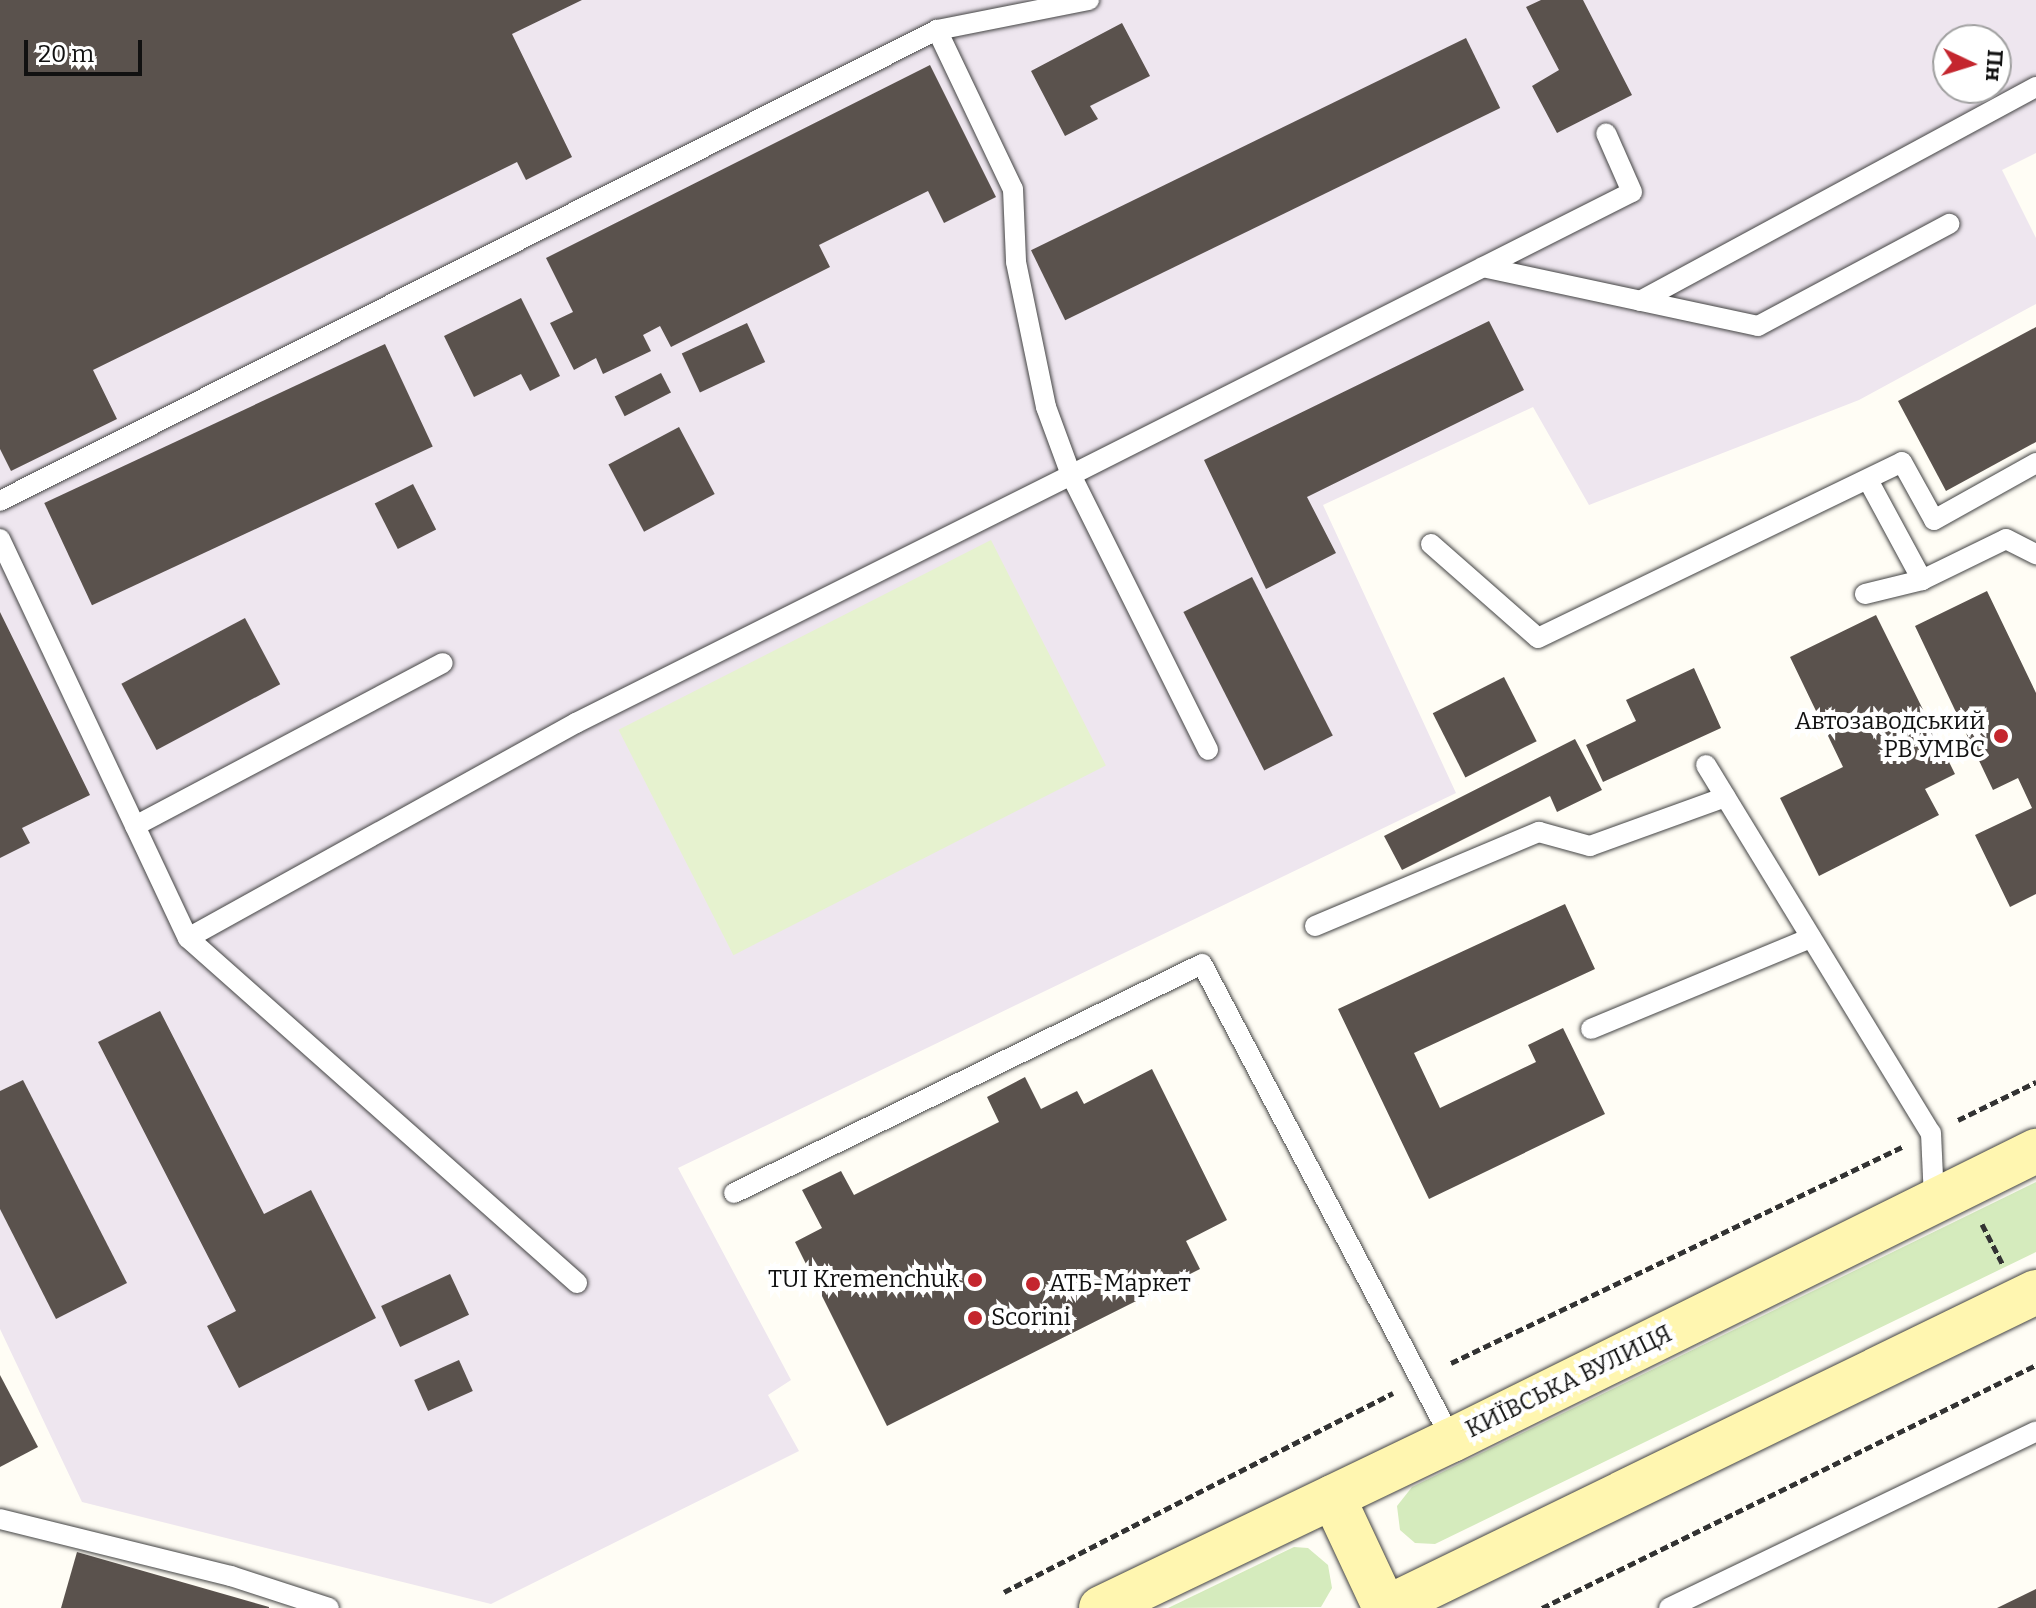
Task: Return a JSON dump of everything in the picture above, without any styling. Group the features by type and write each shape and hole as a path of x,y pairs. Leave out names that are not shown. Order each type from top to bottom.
{"main road":[{"name":"КИЇВСЬКА ВУЛИЦЯ","path":"1101,1608 1452,1440 2036,1151"},
{"path":"1333,1497 1385,1608 2021,1281"}],"lane":[{"path":"0,501 937,30 1089,0"},
{"path":"937,30 1013,189 1016,262 1046,407 1071,475 1208,750"},
{"path":"1640,301 2036,87"},
{"path":"188,938 576,723 1632,192 1606,133"},
{"path":"1483,267 1758,326 1949,224"},
{"path":"1431,544 1538,638 1902,462 1934,520 2036,463"},
{"path":"1868,480 1922,580"},
{"path":"0,539 188,938 577,1283"},
{"path":"1865,594 1922,580 2006,539 2036,554"},
{"path":"135,826 443,663"},
{"path":"1706,765 1931,1133 1934,1200"},
{"path":"1315,926 1539,832 1590,846 1725,797"},
{"path":"1591,1029 1811,938"},
{"path":"734,1193 1202,964 1452,1440"},
{"path":"1669,1608 2036,1431"},
{"path":"0,1519 231,1576 329,1608"}],"path":[{"path":"1451,1363 2036,1082"},
{"path":"1977,1212 2021,1281"},
{"path":"1542,1608 2036,1365"},
{"path":"1004,1592 1401,1389"}],"shaded area":[{"path":"0,0 2036,0 2036,153 2002,170 2036,238 2036,304 1859,400 1589,505 1533,407 1323,505 1456,793 678,1168 791,1380 768,1395 799,1451 491,1604 82,1502 0,1329"}],"green space":[{"path":"991,540 1106,765 733,955 619,730"},
{"path":"2036,1182 2036,1252 1435,1544 1415,1543 1400,1530 1397,1506 1412,1487"},
{"path":"1294,1547 1308,1548 1328,1565 1332,1588 1321,1607 1168,1608"}],"building":[{"path":"0,0 582,0 512,34 572,157 526,180 517,162 93,370 117,419 11,471 0,449"},
{"path":"1541,0 1583,0 1632,95 1557,133 1532,86 1559,70 1526,7"},
{"path":"1122,23 1150,76 1090,106 1098,119 1065,136 1031,71"},
{"path":"1466,38 1500,108 1065,320 1031,250"},
{"path":"930,65 996,197 944,223 928,191 819,245 830,267 671,347 660,326 643,335 651,351 603,374 596,358 574,370 550,323 573,312 546,258"},
{"path":"521,298 560,376 530,391 521,374 474,397 444,336"},
{"path":"1489,321 1524,390 1307,497 1336,553 1266,589 1204,460"},
{"path":"747,323 765,362 700,392 682,353"},
{"path":"2036,327 2036,442 1946,491 1898,401"},
{"path":"385,344 433,446 92,605 44,503"},
{"path":"661,373 671,393 625,416 615,397"},
{"path":"679,427 715,494 644,532 608,465"},
{"path":"413,484 436,529 398,549 375,504"},
{"path":"1252,577 1333,736 1264,771 1183,612"},
{"name":"Автозаводський РВ УМВС","path":"1987,591 2036,693 2036,894 2010,907 1975,835 2032,808 2018,778 1993,790 1915,626"},
{"path":"0,612 90,795 22,828 30,843 0,858"},
{"path":"1876,615 1955,774 1925,789 1939,815 1819,876 1780,798 1843,767 1790,657"},
{"path":"245,618 280,684 157,750 121,684"},
{"path":"1694,668 1721,728 1603,782 1586,745 1636,721 1626,700"},
{"path":"1504,677 1537,741 1465,777 1433,713"},
{"path":"1575,739 1602,790 1557,812 1550,796 1402,870 1384,836"},
{"path":"1565,904 1595,969 1414,1053 1440,1108 1536,1062 1528,1045 1563,1028 1605,1114 1429,1199 1338,1009"},
{"path":"160,1011 264,1214 311,1190 376,1318 239,1388 207,1326 236,1311 98,1042"},
{"path":"1152,1069 1227,1220 1186,1241 1200,1269 887,1426 795,1242 822,1228 802,1190 841,1171 854,1195 999,1122 987,1097 1025,1077 1041,1109 1077,1091 1084,1104"},
{"path":"23,1080 127,1283 56,1319 0,1209 0,1091"},
{"path":"450,1274 469,1315 400,1347 381,1306"},
{"path":"459,1360 473,1391 428,1411 414,1380"},
{"path":"0,1375 38,1447 0,1467"},
{"path":"77,1552 269,1607 269,1608 61,1608"},
{"path":"2036,1589 2036,1608 1997,1608"}],"place":[{"name":"Автозаводський РВ УМВС","path":"2001,736"},
{"name":"TUI Kremenchuk","path":"975,1280"},
{"name":"АТБ-Маркет","path":"1033,1284"},
{"name":"Scorini","path":"975,1318"}]}
